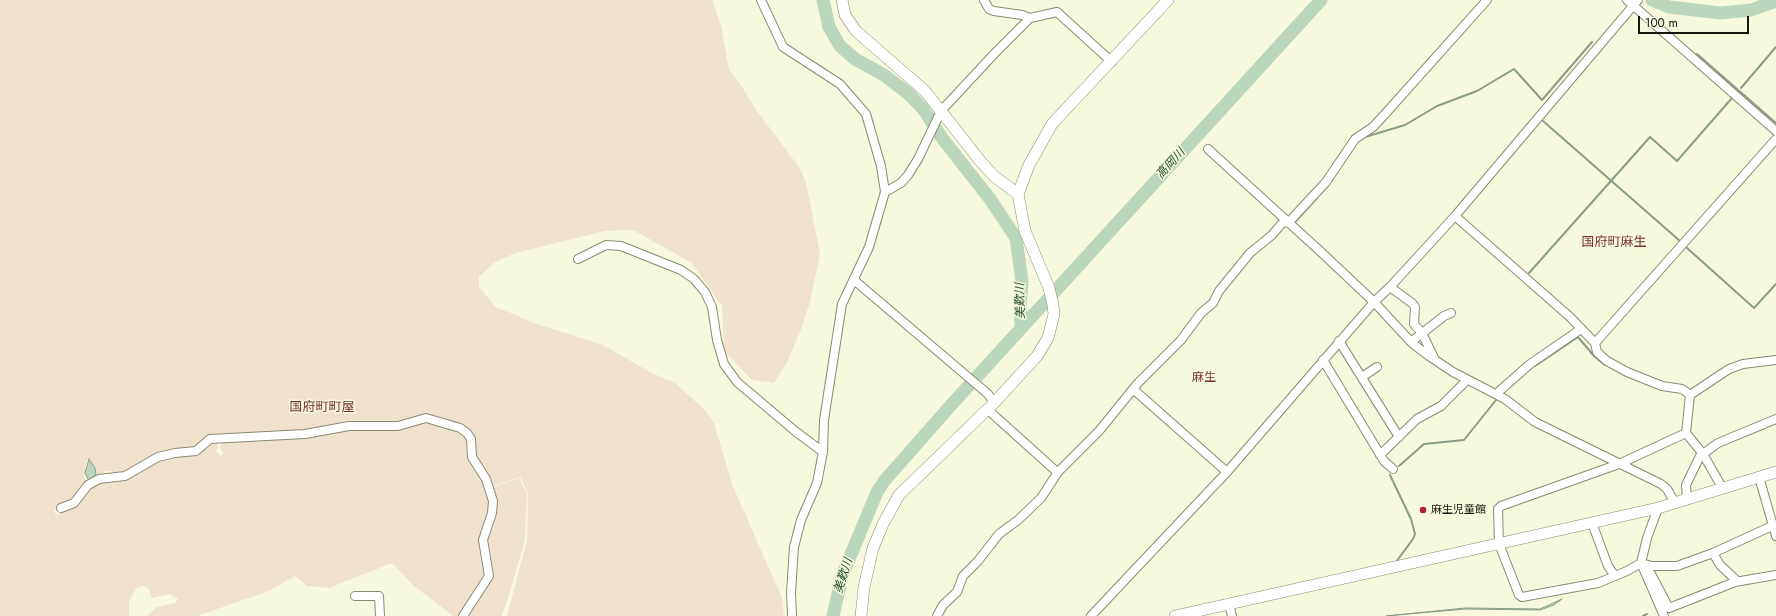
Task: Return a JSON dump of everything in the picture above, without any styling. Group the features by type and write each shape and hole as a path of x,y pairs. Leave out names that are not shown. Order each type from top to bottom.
{"street":[{"path":"761,0 783,47 840,84 866,114 876,146 885,192 869,247 842,304 824,420 823,452 817,483 801,520 794,547 791,593 792,616"},
{"path":"842,0 845,15 856,31 925,91 995,177 1018,194"},
{"path":"984,0 989,8 994,11 1022,15 1030,18"},
{"path":"861,616 864,587 873,548 883,524 899,495 1037,356 1048,338 1054,314 1048,288 1025,231 1018,194 1029,165 1052,124 1112,62 1168,0"},
{"path":"936,616 943,605 957,592 963,576 978,561 999,534 1018,520 1041,498 1057,472 1099,431 1133,389 1181,340 1201,313 1213,303 1219,291 1250,253 1287,221 1326,182 1355,139 1372,127 1385,114 1487,0"},
{"path":"1091,616 1227,472 1339,341 1455,216 1634,2 1776,131"},
{"path":"885,192 901,183 908,175 918,160 941,111 1030,18 1057,12 1112,62"},
{"path":"1595,343 1776,139"},
{"path":"1208,149 1374,302 1411,342 1467,380 1505,399 1534,422 1612,458 1619,464 1661,484 1667,489 1675,503"},
{"path":"1455,216 1570,317 1595,343 1597,352 1607,361 1628,372 1662,386 1682,389 1690,395"},
{"path":"578,259 606,245 621,246 681,270 694,279 705,292 712,307 718,346 724,364 738,382 795,431 823,452"},
{"path":"854,280 966,376 1057,472"},
{"path":"1390,287 1412,303 1415,307 1414,324 1422,333 1434,359"},
{"path":"1411,342 1444,316 1451,314"},
{"path":"1496,394 1530,364 1581,329"},
{"path":"1339,341 1399,437"},
{"path":"1323,360 1380,455 1393,469"},
{"path":"1690,395 1729,370 1743,364 1776,360"},
{"path":"1362,377 1377,367"},
{"path":"1380,455 1417,420 1441,406 1467,380"},
{"path":"1133,389 1227,472"},
{"path":"1690,395 1686,433 1702,453 1723,489"},
{"path":"61,508 74,503 88,485 99,479 125,476 158,457 174,453 196,451 210,439 305,434 349,426 398,426 426,418 460,428 467,433 471,439 472,457 486,479 493,501 492,513 483,540 489,576 462,616"},
{"path":"1687,500 1686,485 1702,453 1718,443 1776,419"},
{"path":"1686,433 1619,464 1501,506 1498,509 1499,544 1519,595 1522,597 1598,583 1641,563 1652,566 1677,566 1713,553 1772,526"},
{"path":"1175,616 1658,508 1776,472"},
{"path":"1759,477 1776,536"},
{"path":"1658,508 1644,547 1641,563 1664,616"},
{"path":"1592,523 1608,566 1615,576"},
{"path":"1713,553 1720,565 1737,581"},
{"path":"1641,563 1651,574 1669,608 1737,581 1776,575"},
{"path":"355,596 380,596 380,616"},
{"path":"1229,604 1232,616"}],"shaded area":[{"path":"0,0 712,0 721,25 729,70 739,82 757,111 799,167 806,182 820,254 810,302 800,332 788,360 774,383 752,380 724,351 722,306 692,263 633,230 605,231 515,253 494,263 479,277 479,286 494,306 537,324 603,345 652,373 675,383 705,410 714,423 732,484 782,598 784,616 507,616 527,540 528,493 520,477 491,487 474,458 470,435 461,427 428,417 396,425 352,424 305,432 210,437 196,450 174,452 156,456 129,473 117,477 112,477 111,471 104,471 104,476 86,486 73,502 54,510 56,515 61,513 61,509 72,507 88,488 102,479 126,477 153,461 165,456 196,453 211,441 215,440 218,448 216,451 220,456 224,453 219,447 222,444 220,440 306,435 352,428 398,427 424,420 430,421 458,430 468,437 471,459 489,492 490,512 481,540 487,576 460,616 453,616 414,586 392,563 329,588 307,586 295,576 269,591 197,616 147,616 157,607 175,603 178,599 170,594 152,598 149,589 143,586 136,589 129,602 129,616 0,616","holes":["89,459 96,468 98,478 97,476 87,482 84,477 87,460"]},
{"path":"89,459 95,468 96,474 89,481 85,473"},
{"path":"519,478 527,494 525,540 507,602 501,616 466,616 492,577 486,545 491,488"},
{"path":"1562,599 1554,605 1540,610 1465,609 1386,616 1465,608 1540,609"}],"waterway":[{"name":"美歎川","path":"823,0 829,27 840,46 855,59 884,75 910,95 924,110 942,138 990,199 1016,238 1022,282 1020,308 1021,328"},
{"name":"高岡川","path":"833,616 842,576 877,492 885,480 952,404 1321,0"},
{"name":"高岡川","path":"1652,0 1669,7 1720,13 1751,10 1776,1"},
{"path":"1365,137 1405,125 1437,106 1477,91 1514,69 1542,100 1592,42"},
{"path":"1741,88 1776,47"},
{"path":"1697,54 1776,123"},
{"path":"1529,273 1650,137 1677,161 1732,98"},
{"path":"1543,121 1680,241"},
{"path":"1295,222 1317,198"},
{"path":"1687,248 1754,308 1776,284"},
{"path":"1535,366 1578,337 1594,356 1605,365"},
{"path":"1399,466 1424,444 1464,440 1496,400"},
{"path":"1390,475 1411,519 1415,534 1396,562"},
{"path":"1643,616 1647,614"}],"place":[{"name":"麻生児童館","path":"1423,510"}],"district":[{"name":"国府町麻生","path":"1614,243"},
{"name":"麻生","path":"1204,378"},
{"name":"国府町町屋","path":"322,408"}]}
